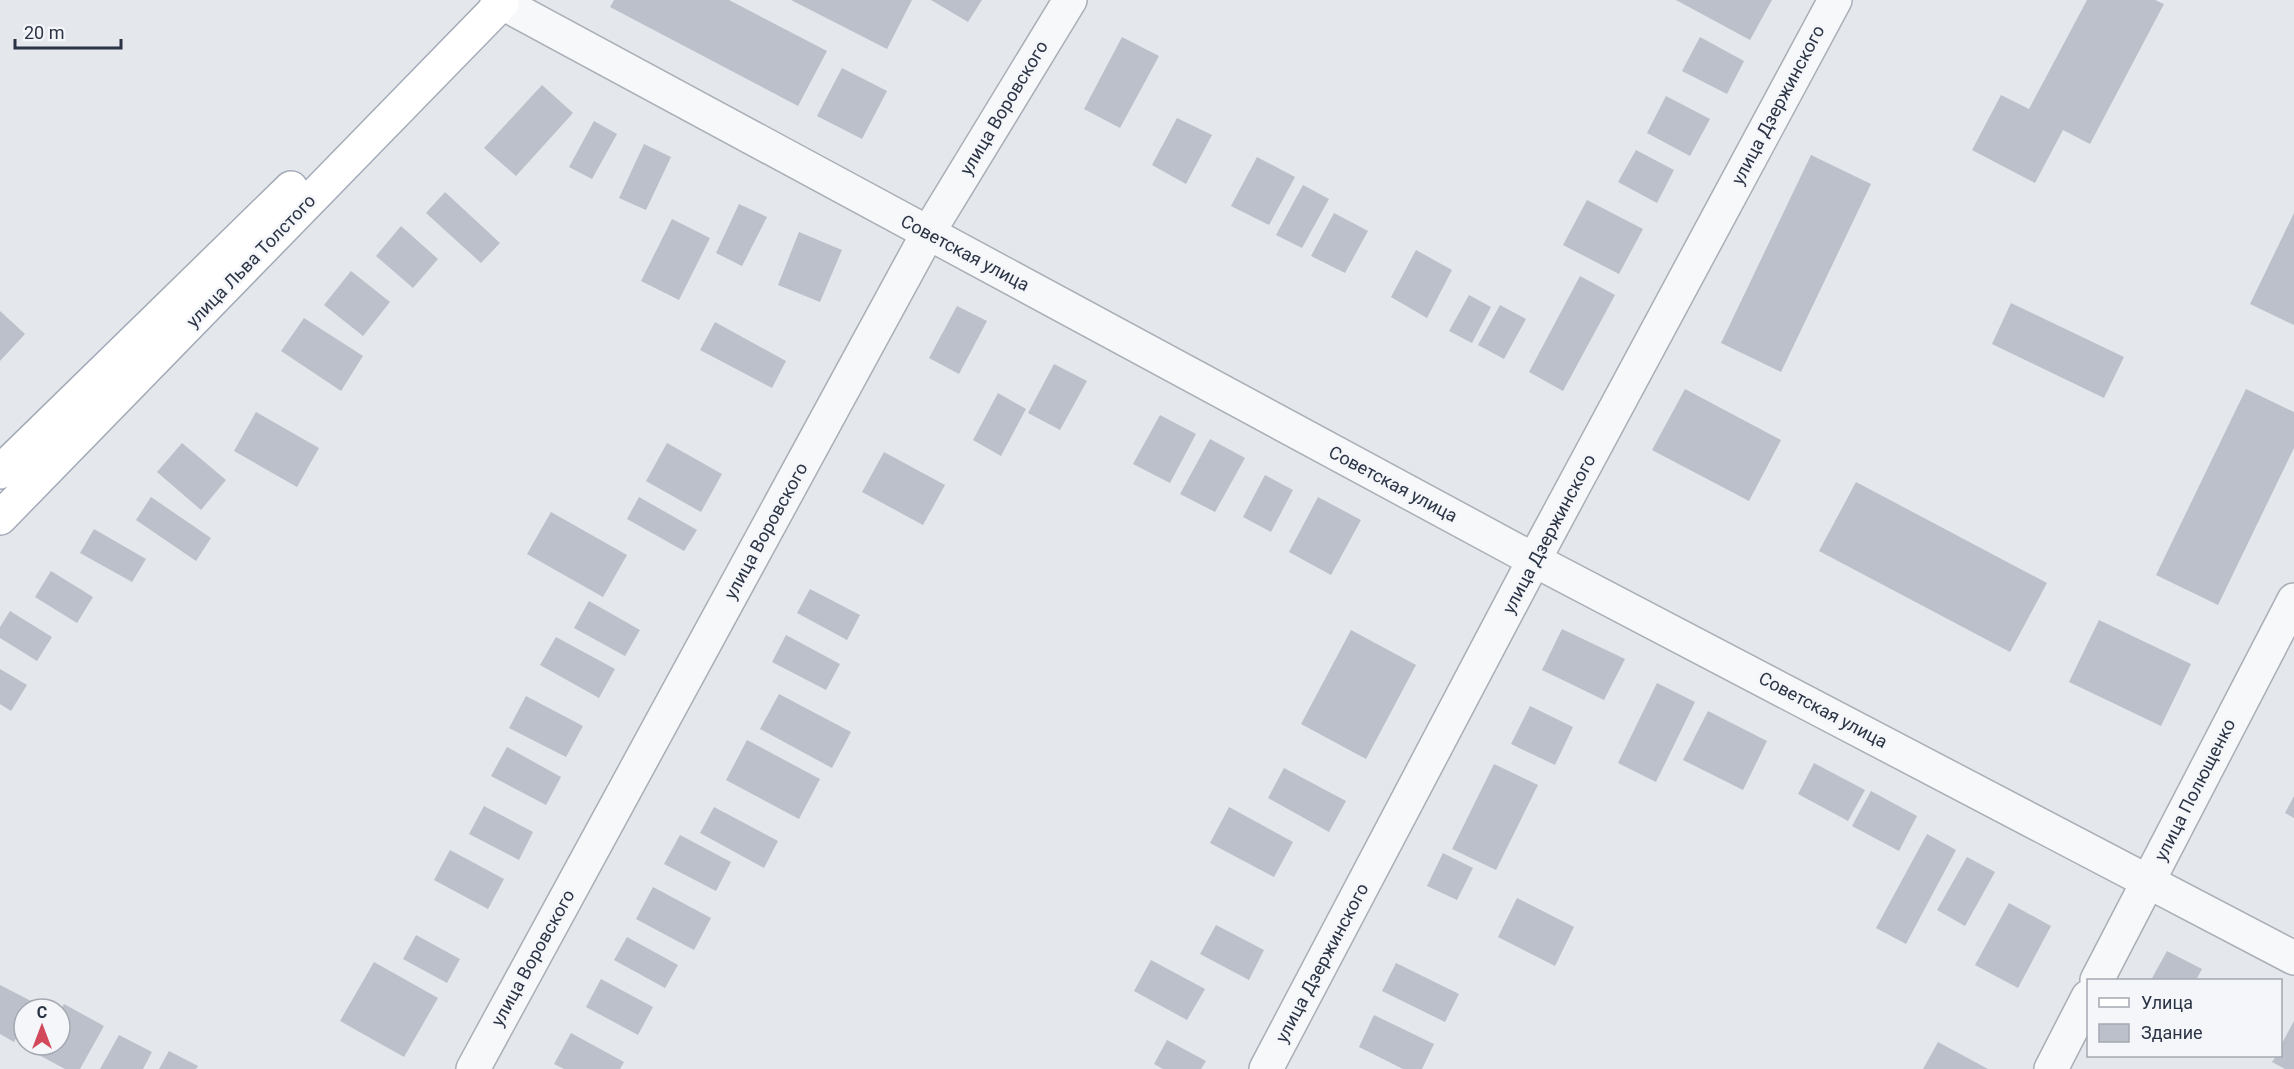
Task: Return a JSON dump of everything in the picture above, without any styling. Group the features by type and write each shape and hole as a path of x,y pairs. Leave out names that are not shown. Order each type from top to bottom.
{"main road":[{"name":"улица Льва Толстого","path":"0,472 494,1"},
{"name":"улица Льва Толстого","path":"0,518 494,1"}],"street":[{"name":"улица Воровского","path":"473,1069 928,233 1070,0"},
{"name":"улица Дзержинского","path":"1266,1069 1534,560 1835,0"},
{"name":"Советская улица","path":"494,1 1534,560 2294,958"},
{"name":"улица Полющенко","path":"2098,979 2294,600"},
{"path":"2051,1069 2087,999"}],"building":[{"path":"614,0 729,0 827,51 798,106 610,7"},
{"path":"791,0 912,0 887,49"},
{"path":"931,0 982,0 968,22"},
{"path":"1676,0 1772,0 1750,40"},
{"path":"2087,0 2155,0 2164,4 2090,144 2063,130 2035,183 1972,150 2001,95 2029,109"},
{"path":"1122,37 1159,56 1120,128 1084,109"},
{"path":"1700,37 1744,61 1727,94 1682,71"},
{"path":"842,68 887,91 862,139 817,116"},
{"path":"542,85 573,113 516,176 484,148"},
{"path":"1666,96 1710,119 1690,156 1647,133"},
{"path":"1177,118 1212,135 1186,184 1152,165"},
{"path":"594,121 617,134 592,179 569,167"},
{"path":"644,144 671,157 646,210 619,198"},
{"path":"1636,150 1674,170 1657,203 1618,182"},
{"path":"1811,155 1871,184 1781,372 1721,343"},
{"path":"1257,157 1295,177 1269,225 1231,206"},
{"path":"1303,185 1329,199 1302,248 1276,235"},
{"path":"445,192 500,243 481,263 426,213"},
{"path":"1587,200 1643,229 1619,274 1563,245"},
{"path":"739,204 767,217 742,266 716,253"},
{"path":"1334,213 1368,231 1345,273 1311,256"},
{"path":"2294,213 2294,325 2250,304"},
{"path":"672,219 710,238 679,300 641,281"},
{"path":"401,226 438,259 413,288 376,256"},
{"path":"799,232 842,250 820,302 778,285"},
{"path":"1416,250 1452,270 1427,318 1391,297"},
{"path":"351,271 390,302 363,336 324,305"},
{"path":"1580,276 1615,295 1563,391 1529,372"},
{"path":"1469,295 1491,307 1472,343 1449,331"},
{"path":"2011,303 2124,357 2104,398 1992,344"},
{"path":"1500,305 1526,319 1504,359 1478,345"},
{"path":"957,306 987,321 959,374 929,358"},
{"path":"0,311 25,334 0,361"},
{"path":"304,318 363,356 341,391 281,351"},
{"path":"715,322 786,361 772,388 700,350"},
{"path":"1054,364 1087,381 1060,430 1028,413"},
{"path":"1685,389 1781,440 1749,501 1652,450"},
{"path":"2246,389 2294,412 2294,448 2218,605 2156,575"},
{"path":"998,393 1026,409 1001,456 973,440"},
{"path":"256,412 319,448 297,487 234,451"},
{"path":"1160,415 1196,434 1170,483 1133,464"},
{"path":"1210,439 1245,458 1215,512 1180,494"},
{"path":"182,443 226,480 201,510 157,472"},
{"path":"667,443 722,474 701,512 646,481"},
{"path":"884,452 945,485 923,525 862,492"},
{"path":"1265,475 1293,490 1271,532 1243,517"},
{"path":"1856,482 2047,583 2010,652 1819,551"},
{"path":"151,497 211,538 196,561 136,520"},
{"path":"639,497 697,530 684,551 627,519"},
{"path":"1318,497 1361,520 1331,575 1289,552"},
{"path":"551,512 627,555 603,597 527,554"},
{"path":"94,529 146,559 132,582 80,553"},
{"path":"51,571 93,597 77,623 35,597"},
{"path":"810,589 860,615 847,640 797,613"},
{"path":"589,601 640,630 625,656 574,628"},
{"path":"10,611 52,637 37,661 0,638 0,627"},
{"path":"2099,620 2191,664 2161,726 2069,682"},
{"path":"1562,629 1625,659 1604,700 1542,670"},
{"path":"1351,630 1416,665 1366,759 1301,724"},
{"path":"786,635 840,664 826,690 772,662"},
{"path":"556,637 615,669 599,698 540,665"},
{"path":"0,669 27,685 11,711 0,704"},
{"path":"1657,683 1695,702 1656,782 1618,763"},
{"path":"779,694 851,732 832,768 760,729"},
{"path":"526,696 583,726 566,757 509,728"},
{"path":"1530,706 1573,727 1555,765 1511,744"},
{"path":"1708,711 1767,741 1743,790 1683,760"},
{"path":"747,740 820,779 799,819 726,780"},
{"path":"507,747 561,777 546,805 491,776"},
{"path":"1814,763 1865,790 1848,821 1798,794"},
{"path":"1494,764 1538,785 1496,870 1452,849"},
{"path":"1284,768 1346,801 1329,832 1268,798"},
{"path":"1871,791 1917,816 1899,851 1852,826"},
{"path":"2294,796 2294,818 2285,813"},
{"path":"484,806 533,832 519,860 469,834"},
{"path":"714,807 778,841 764,868 700,833"},
{"path":"1229,807 1293,842 1274,877 1210,843"},
{"path":"1927,834 1956,850 1906,944 1876,928"},
{"path":"680,835 731,862 716,891 664,864"},
{"path":"450,850 504,879 488,909 434,880"},
{"path":"1443,853 1473,868 1457,900 1427,886"},
{"path":"1967,857 1995,872 1965,926 1937,910"},
{"path":"653,887 711,918 694,950 636,919"},
{"path":"1517,898 1574,927 1555,966 1498,937"},
{"path":"2009,903 2051,926 2018,988 1975,965"},
{"path":"1216,925 1264,950 1249,980 1200,954"},
{"path":"416,935 460,959 447,983 403,959"},
{"path":"627,937 678,965 665,988 614,960"},
{"path":"2167,951 2202,969 2197,979 2152,979"},
{"path":"1151,960 1205,989 1187,1020 1134,991"},
{"path":"374,962 438,998 404,1057 340,1021"},
{"path":"1396,963 1459,994 1445,1022 1382,991"},
{"path":"601,979 653,1007 638,1035 586,1007"},
{"path":"0,985 23,997 12,997 12,1041 0,1034"},
{"path":"72,1008 104,1026 80,1069 65,1069 43,1057 72,1057"},
{"path":"1374,1015 1434,1044 1422,1069 1403,1069 1359,1047"},
{"path":"2294,1021 2294,1069 2285,1069 2272,1062 2275,1057 2282,1057 2282,1043"},
{"path":"571,1033 624,1062 620,1069 564,1069 554,1064"},
{"path":"119,1035 152,1052 143,1069 100,1069"},
{"path":"1167,1040 1206,1061 1201,1069 1163,1069 1154,1064"},
{"path":"1938,1042 1988,1069 1923,1069"},
{"path":"169,1051 198,1066 196,1069 159,1069"}]}
